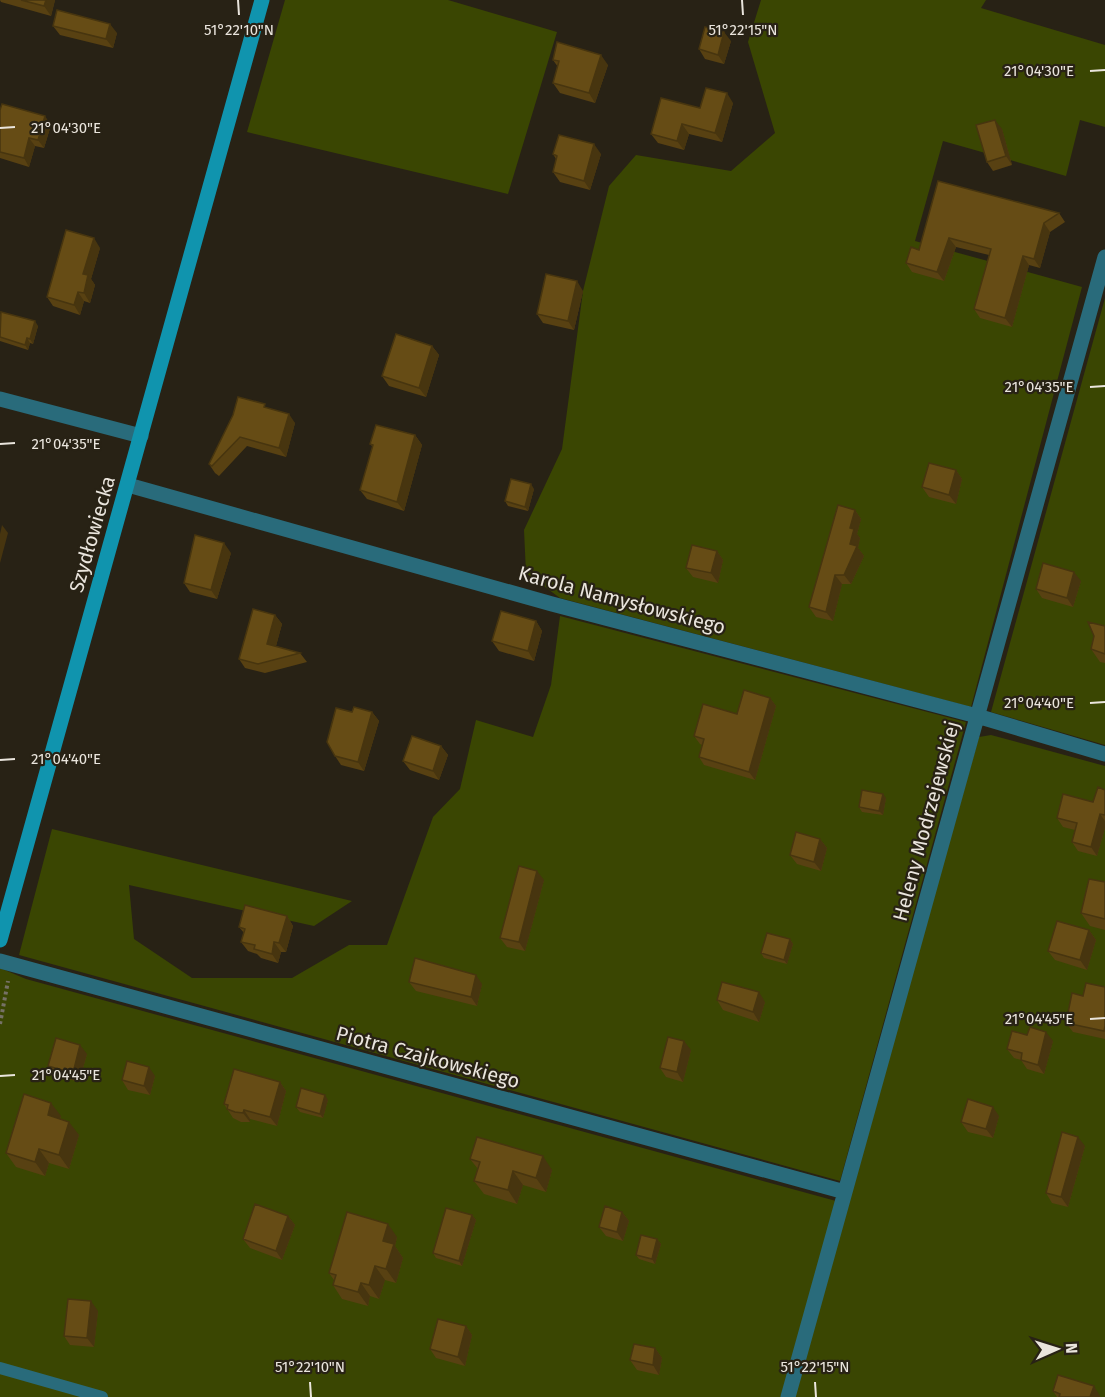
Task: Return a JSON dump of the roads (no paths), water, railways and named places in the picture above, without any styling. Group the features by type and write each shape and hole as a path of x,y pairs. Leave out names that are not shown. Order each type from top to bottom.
{"street":[{"name":"Szydłowiecka","path":"0,940 262,0"},
{"name":"Heleny Modrzejewskiej","path":"788,1397 1105,257"},
{"path":"0,399 141,436"},
{"name":"Karola Namysłowskiego","path":"128,485 552,604 977,716 1105,754"},
{"name":"Piotra Czajkowskiego","path":"0,961 845,1192"}],"lane":[{"path":"0,1368 102,1397"}]}
